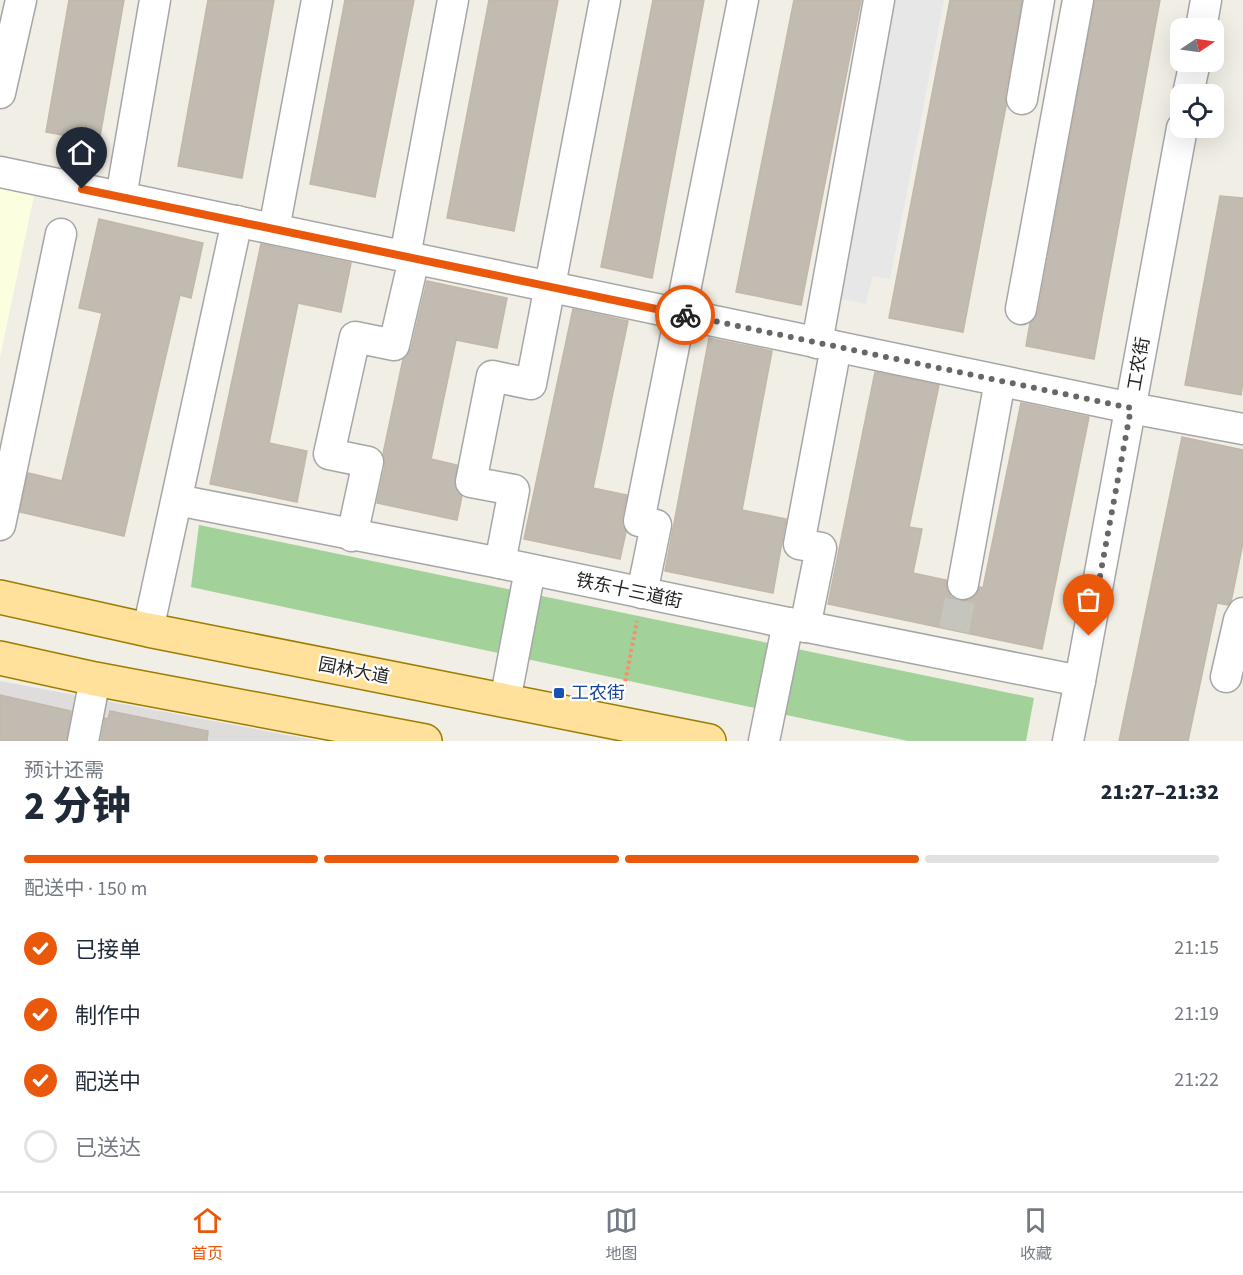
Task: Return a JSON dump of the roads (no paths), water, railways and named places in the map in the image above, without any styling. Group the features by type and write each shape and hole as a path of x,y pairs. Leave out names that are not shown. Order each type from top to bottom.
{"main road":[{"name":"园林大道","path":"0,597 148,630 709,741"},
{"path":"0,658 95,679 425,741"}],"street":[{"path":"0,93 21,0"},
{"path":"121,197 155,0"},
{"path":"274,229 317,0"},
{"path":"352,536 368,462 329,454 355,337 394,345 453,0"},
{"path":"500,563 514,490 471,482 492,376 531,384 605,0"},
{"path":"642,594 656,525 639,521 743,0"},
{"path":"764,741 820,548 799,544 879,0"},
{"path":"1022,99 1040,0"},
{"path":"1021,309 1078,0"},
{"path":"1203,18 1206,0"},
{"name":"工农街","path":"1068,741 1180,138"},
{"path":"0,172 1000,381 1243,429"},
{"path":"148,630 237,221"},
{"path":"0,525 61,234"},
{"path":"963,584 1000,381"},
{"name":"铁东十三道街","path":"177,501 500,563 796,625 952,643 1080,681"},
{"path":"505,701 530,570"},
{"path":"1226,677 1239,620 1243,613"},
{"path":"83,741 95,679"}],"tunnel":[{"path":"954,630 963,584"}],"place":[{"name":"工农街","path":"559,693"}]}
